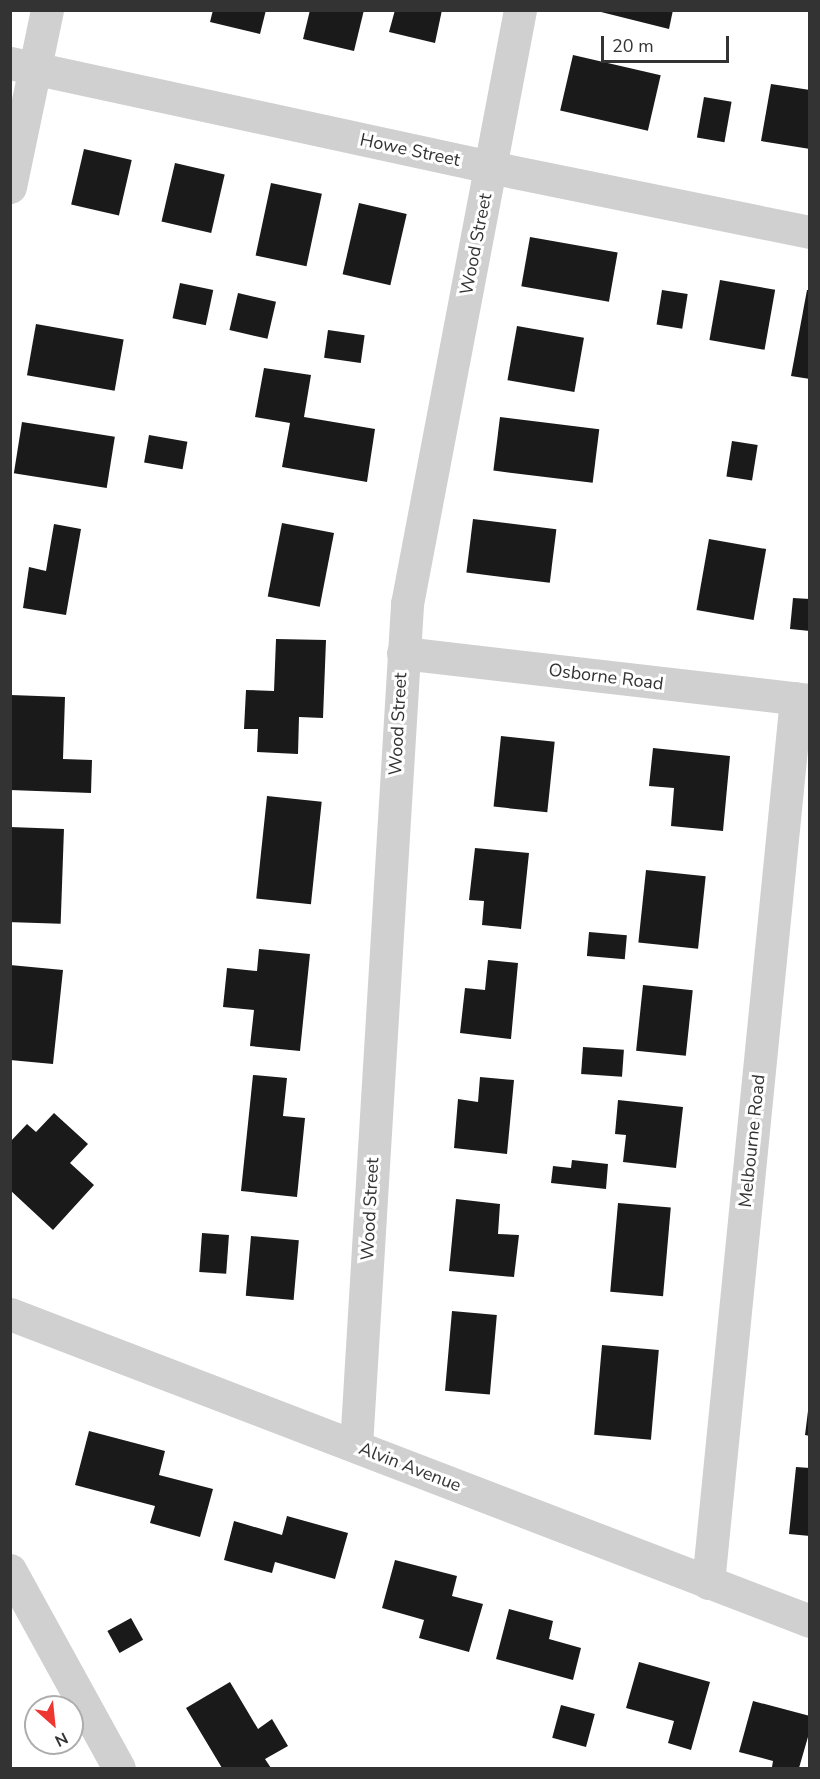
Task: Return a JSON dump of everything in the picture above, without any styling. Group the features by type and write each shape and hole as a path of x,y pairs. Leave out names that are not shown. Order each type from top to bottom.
{"street":[{"path":"10,187 23,66 48,10"},
{"name":"Wood Street","path":"356,1446 402,654 407,604 520,10"},
{"name":"Howe Street","path":"23,66 490,167 810,232"},
{"name":"Osborne Road","path":"402,654 803,699"},
{"name":"Melbourne Road","path":"708,1583 803,699"},
{"name":"Alvin Avenue","path":"10,1314 810,1621"},
{"path":"10,1570 119,1768"}],"building":[{"path":"213,10 266,10 260,34 210,22"},
{"path":"310,10 364,10 354,51 303,39"},
{"path":"395,10 442,10 435,43 389,32"},
{"path":"593,10 673,10 669,29"},
{"path":"573,55 661,75 648,131 560,111"},
{"path":"771,84 810,90 810,149 761,141"},
{"path":"704,97 732,102 724,142 697,137"},
{"path":"84,149 132,160 119,216 71,205"},
{"path":"175,163 225,174 211,233 162,221"},
{"path":"271,183 322,194 306,266 256,255"},
{"path":"359,203 407,214 390,285 343,274"},
{"path":"530,237 618,252 609,302 521,286"},
{"path":"720,280 775,290 765,350 709,340"},
{"path":"180,283 213,290 206,325 173,318"},
{"path":"662,290 688,294 682,329 657,325"},
{"path":"807,290 810,290 810,379 791,376"},
{"path":"238,293 276,302 267,339 229,330"},
{"path":"36,324 124,339 115,391 27,375"},
{"path":"517,326 584,338 574,392 507,380"},
{"path":"328,330 365,335 361,363 324,358"},
{"path":"264,368 311,375 304,417 375,429 367,482 282,467 290,423 255,417"},
{"path":"500,417 599,429 593,483 493,471"},
{"path":"22,422 115,437 107,488 14,473"},
{"path":"149,435 187,442 183,469 144,463"},
{"path":"732,441 758,445 752,481 726,477"},
{"path":"473,519 556,529 550,583 466,573"},
{"path":"282,523 334,533 320,607 268,597"},
{"path":"54,524 81,529 66,615 23,608 29,567 46,571"},
{"path":"709,539 766,549 754,620 696,610"},
{"path":"793,598 810,599 810,631 790,629"},
{"path":"276,639 326,640 323,718 299,717 298,754 257,752 258,729 244,729 246,690 274,691"},
{"path":"11,695 65,697 63,759 92,760 91,793 10,790"},
{"path":"501,736 555,742 547,812 494,807"},
{"path":"653,748 730,756 723,831 671,826 674,788 649,786"},
{"path":"267,796 322,802 311,904 256,898"},
{"path":"10,827 64,829 61,924 10,922"},
{"path":"475,848 529,853 521,929 482,925 484,901 469,900"},
{"path":"646,870 706,876 698,949 638,943"},
{"path":"589,932 627,935 625,959 587,956"},
{"path":"259,949 310,954 300,1051 250,1046 254,1010 223,1007 227,968 257,971"},
{"path":"488,960 518,963 511,1039 460,1033 465,988 485,990"},
{"path":"10,965 63,970 53,1064 10,1060"},
{"path":"643,985 693,990 686,1056 636,1051"},
{"path":"583,1047 624,1050 622,1077 581,1074"},
{"path":"253,1075 287,1078 283,1116 305,1118 297,1197 241,1191"},
{"path":"480,1077 514,1080 507,1154 454,1148 458,1099 478,1102"},
{"path":"618,1100 683,1107 676,1168 623,1162 626,1135 615,1134"},
{"path":"54,1113 88,1144 70,1163 94,1185 53,1230 10,1190 10,1142 27,1124 36,1132"},
{"path":"572,1160 608,1164 606,1189 551,1183 553,1166 571,1168"},
{"path":"456,1199 500,1204 498,1234 519,1235 514,1277 449,1271"},
{"path":"618,1203 671,1208 663,1296 610,1292"},
{"path":"202,1233 229,1235 226,1274 199,1272"},
{"path":"251,1236 299,1240 294,1300 246,1296"},
{"path":"452,1311 497,1315 490,1395 445,1391"},
{"path":"602,1345 659,1350 651,1440 594,1435"},
{"path":"808,1411 810,1411 810,1436 805,1435"},
{"path":"89,1431 165,1451 159,1475 213,1489 200,1537 150,1523 155,1506 75,1485"},
{"path":"796,1467 810,1468 810,1536 789,1534"},
{"path":"287,1516 348,1533 335,1579 275,1562 272,1573 224,1560 234,1521 282,1535"},
{"path":"395,1560 457,1576 452,1596 483,1604 469,1652 419,1638 424,1620 382,1608"},
{"path":"509,1609 553,1621 549,1639 581,1648 573,1680 496,1659"},
{"path":"131,1618 143,1640 120,1653 107,1631"},
{"path":"639,1662 710,1682 691,1750 668,1743 674,1721 626,1708"},
{"path":"230,1682 258,1729 272,1719 288,1746 265,1759 271,1768 222,1768 186,1708"},
{"path":"753,1701 810,1716 810,1730 799,1768 772,1767 773,1761 739,1752"},
{"path":"561,1705 595,1714 586,1747 552,1738"}]}
